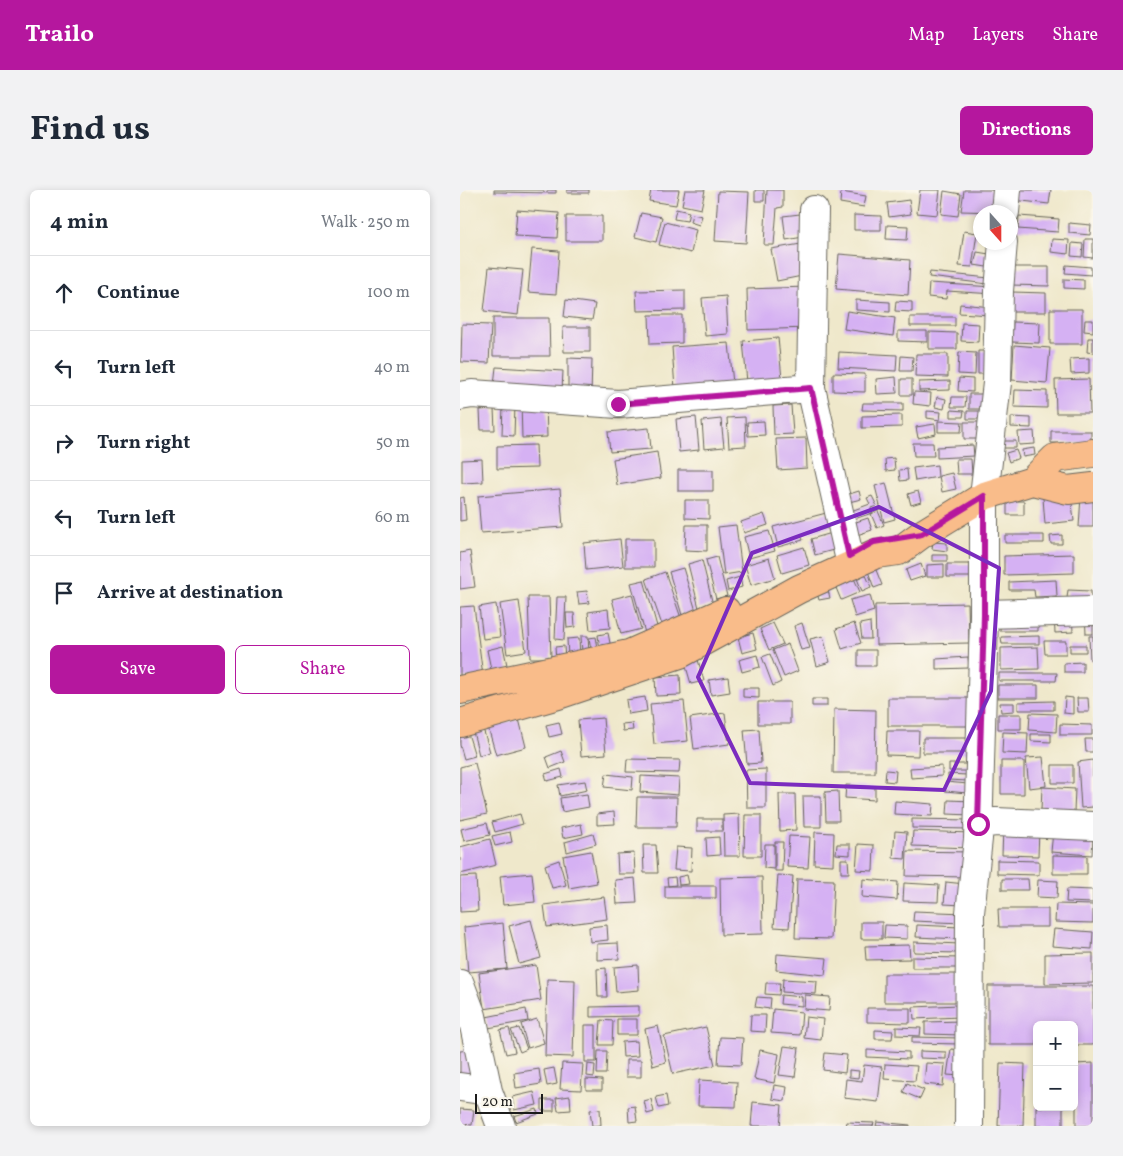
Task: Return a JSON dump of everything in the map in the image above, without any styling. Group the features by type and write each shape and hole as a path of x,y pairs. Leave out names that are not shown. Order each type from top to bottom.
{"main road":[{"path":"460,723 558,695 680,654 799,589 876,554 899,552 922,534 984,496 1032,481 1055,458 1093,453"},
{"path":"1032,481 1068,490 1093,487"},
{"path":"460,690 629,654 849,556 874,542 922,534"}],"street":[{"path":"1006,205 1007,190"},
{"path":"814,210 811,388 849,556"},
{"path":"969,1126 970,913 978,824 984,614 984,496 997,383 1002,250"},
{"path":"460,396 472,394 618,404 811,388"},
{"path":"984,614 1093,611"},
{"path":"978,824 996,822 1093,826"},
{"path":"460,984 472,1016 488,1091 501,1126"},
{"path":"460,1087 488,1091"}],"highlighted area":[{"path":"879,507 999,568 991,691 944,790 750,783 698,677 752,553"}],"building":[{"path":"494,190 556,190 556,193 494,192"},
{"path":"567,190 589,190 589,193 567,193"},
{"path":"651,190 679,190 676,205 649,201"},
{"path":"685,190 705,190 701,209 682,205"},
{"path":"755,190 764,190 764,201 755,201"},
{"path":"767,190 783,190 783,207 777,208 774,245 764,245"},
{"path":"920,190 940,190 937,215 917,213"},
{"path":"964,190 997,190 996,205 973,205 973,211 961,211"},
{"path":"1015,190 1051,190 1049,204 1013,200"},
{"path":"718,191 749,192 746,243 715,241"},
{"path":"944,191 961,194 958,216 941,214"},
{"path":"841,192 866,196 864,207 840,203"},
{"path":"909,200 911,214 889,217 887,203"},
{"path":"676,209 689,212 687,221 674,219"},
{"path":"517,210 559,213 557,238 515,236"},
{"path":"641,213 662,217 656,242 635,237"},
{"path":"692,214 702,216 699,225 690,222"},
{"path":"800,214 803,237 786,240 783,216"},
{"path":"854,215 881,216 881,230 854,230"},
{"path":"566,216 602,216 602,241 566,241"},
{"path":"1019,216 1059,219 1058,232 1018,229"},
{"path":"665,222 696,230 691,253 659,245"},
{"path":"1069,223 1091,225 1090,235 1069,233"},
{"path":"887,225 908,226 907,240 886,239"},
{"path":"964,231 973,232 974,250 972,267 959,266"},
{"path":"1052,239 1069,240 1068,254 1051,252"},
{"path":"1085,239 1093,239 1093,258 1084,257"},
{"path":"1072,243 1083,244 1082,257 1071,256"},
{"path":"801,244 807,275 777,281 771,249"},
{"path":"532,249 559,251 556,294 528,292"},
{"path":"977,252 995,255 993,268 974,265"},
{"path":"839,254 910,260 908,295 836,289"},
{"path":"1066,265 1091,267 1091,275 1065,273"},
{"path":"489,267 523,270 518,315 484,311"},
{"path":"1011,267 1049,267 1049,286 1011,285"},
{"path":"930,272 989,278 988,284 929,277"},
{"path":"1064,279 1084,280 1084,289 1064,288"},
{"path":"929,283 994,287 994,294 947,291 946,299 928,297"},
{"path":"807,287 808,328 748,330 747,289"},
{"path":"685,290 685,310 637,311 636,291"},
{"path":"1012,292 1046,293 1046,312 1012,312"},
{"path":"726,296 728,334 705,336 702,298"},
{"path":"566,300 595,304 592,320 564,317"},
{"path":"856,300 890,302 890,312 856,310"},
{"path":"896,301 912,302 912,312 895,311"},
{"path":"960,304 992,307 991,315 959,313"},
{"path":"1050,309 1082,309 1082,344 1050,344"},
{"path":"847,311 895,318 893,336 844,329"},
{"path":"649,315 682,315 682,343 650,344"},
{"path":"910,317 955,317 955,326 910,326"},
{"path":"493,318 549,318 550,356 493,356"},
{"path":"1085,320 1093,320 1093,332 1084,331"},
{"path":"1013,322 1040,323 1039,343 1012,342"},
{"path":"962,323 979,324 978,342 961,341"},
{"path":"462,324 491,325 489,363 461,362"},
{"path":"563,327 590,327 590,352 564,352"},
{"path":"898,331 927,331 927,342 898,341"},
{"path":"929,332 957,333 957,349 929,349"},
{"path":"778,338 782,379 747,382 743,341"},
{"path":"1088,338 1093,338 1093,353 1087,352"},
{"path":"729,343 733,384 675,389 672,347"},
{"path":"1014,345 1050,348 1047,383 1012,380"},
{"path":"978,351 992,351 992,374 978,374"},
{"path":"839,352 897,355 896,371 838,368"},
{"path":"959,352 976,353 975,375 958,374"},
{"path":"916,354 948,354 948,377 915,376"},
{"path":"901,356 913,357 912,371 900,371"},
{"path":"568,358 592,359 591,397 568,396"},
{"path":"1089,358 1089,373 1071,374 1070,359"},
{"path":"496,367 563,371 562,390 494,385"},
{"path":"833,373 865,374 865,392 833,391"},
{"path":"896,377 897,393 877,394 876,379"},
{"path":"959,378 973,379 973,392 958,391"},
{"path":"901,379 912,379 912,395 901,395"},
{"path":"1089,379 1090,413 1056,413 1055,380"},
{"path":"950,381 950,390 919,391 919,382"},
{"path":"1015,390 1047,391 1047,408 1014,407"},
{"path":"914,392 931,393 930,406 913,404"},
{"path":"969,394 991,394 991,409 969,409"},
{"path":"937,397 946,399 944,409 935,407"},
{"path":"952,397 966,397 965,407 951,407"},
{"path":"521,402 546,402 547,437 522,438"},
{"path":"863,403 903,403 903,411 862,410"},
{"path":"503,405 515,405 514,436 502,435"},
{"path":"791,405 793,434 774,435 773,406"},
{"path":"494,409 495,430 481,430 480,410"},
{"path":"951,410 964,411 963,417 951,417"},
{"path":"927,411 941,412 940,420 927,418"},
{"path":"967,411 989,411 989,419 967,419"},
{"path":"902,415 902,427 862,428 862,416"},
{"path":"696,417 699,450 679,452 676,419"},
{"path":"745,417 746,446 729,447 727,418"},
{"path":"1011,417 1031,418 1031,428 1011,427"},
{"path":"721,419 724,447 704,449 702,421"},
{"path":"764,421 765,435 748,436 747,422"},
{"path":"938,421 962,422 961,432 938,432"},
{"path":"964,422 989,422 988,439 964,439"},
{"path":"935,424 936,434 918,438 916,427"},
{"path":"649,428 651,449 610,452 608,432"},
{"path":"1034,431 1035,444 1019,445 1018,432"},
{"path":"1051,431 1091,431 1091,443 1051,443"},
{"path":"806,438 807,468 778,470 776,439"},
{"path":"1000,441 1016,441 1016,448 1000,448"},
{"path":"913,443 933,443 934,456 914,456"},
{"path":"536,445 537,468 497,469 497,446"},
{"path":"973,445 974,456 937,458 937,447"},
{"path":"1034,448 1035,455 1023,457 1022,450"},
{"path":"1016,450 1019,458 1009,462 1006,453"},
{"path":"657,452 661,478 617,485 613,459"},
{"path":"894,458 895,470 886,471 885,459"},
{"path":"482,459 483,482 462,483 462,460"},
{"path":"956,459 971,459 972,474 957,474"},
{"path":"937,465 938,477 915,481 913,468"},
{"path":"907,469 908,480 900,481 899,470"},
{"path":"678,470 713,470 713,491 678,491"},
{"path":"952,473 956,489 942,492 939,476"},
{"path":"886,483 895,519 884,522 875,486"},
{"path":"560,489 563,527 481,533 478,496"},
{"path":"859,491 861,499 845,503 843,496"},
{"path":"918,491 921,502 911,505 908,494"},
{"path":"1071,495 1074,521 1045,524 1043,498"},
{"path":"872,496 877,506 871,508 872,513 854,519 851,511 870,504 867,498"},
{"path":"1081,496 1093,497 1093,527 1079,527"},
{"path":"464,497 466,520 460,521 460,498"},
{"path":"685,500 709,500 709,519 685,518"},
{"path":"1007,501 1024,501 1024,515 1007,515"},
{"path":"878,511 884,525 877,528 871,514"},
{"path":"830,512 834,526 801,535 803,540 778,547 773,527"},
{"path":"764,514 768,525 744,533 741,522"},
{"path":"868,518 872,530 851,537 847,525"},
{"path":"686,525 707,525 707,551 685,550"},
{"path":"736,525 742,572 724,575 718,527"},
{"path":"769,531 775,551 749,558 744,537"},
{"path":"832,533 837,549 815,555 811,539"},
{"path":"1005,535 1044,535 1044,543 1005,543"},
{"path":"1062,535 1062,544 1051,544 1050,536"},
{"path":"620,539 623,566 586,570 584,543"},
{"path":"625,539 654,539 654,567 625,567"},
{"path":"933,542 947,543 947,551 932,549"},
{"path":"804,547 809,565 782,573 777,555"},
{"path":"470,551 475,587 460,589 460,553"},
{"path":"1074,554 1074,573 1004,575 1004,556"},
{"path":"932,555 947,555 947,561 932,561"},
{"path":"717,557 727,596 716,599 706,560"},
{"path":"769,558 775,578 751,585 745,565"},
{"path":"702,560 713,605 699,608 688,564"},
{"path":"872,560 882,585 874,588 865,563"},
{"path":"921,564 925,576 910,581 906,570"},
{"path":"944,564 944,577 927,577 927,565"},
{"path":"947,564 971,564 971,577 947,577"},
{"path":"683,568 696,611 682,615 669,572"},
{"path":"863,568 871,587 862,591 854,571"},
{"path":"665,572 681,618 662,625 646,579"},
{"path":"853,576 860,592 841,600 834,583"},
{"path":"740,577 742,587 728,591 726,581"},
{"path":"644,580 658,630 645,633 631,583"},
{"path":"1056,580 1057,596 1035,597 1034,590 1009,590 1009,582"},
{"path":"827,586 830,598 819,600 816,589"},
{"path":"1068,590 1091,591 1091,600 1067,598"},
{"path":"587,591 589,603 579,604 577,592"},
{"path":"632,594 641,629 621,634 612,599"},
{"path":"870,595 874,611 855,617 850,600"},
{"path":"528,597 549,597 551,658 530,658"},
{"path":"557,597 566,597 564,640 555,639"},
{"path":"519,601 526,651 507,654 500,604"},
{"path":"968,603 969,643 876,645 875,605"},
{"path":"496,604 500,637 483,639 479,607"},
{"path":"474,606 483,676 460,678 460,607"},
{"path":"608,609 610,628 590,630 588,612"},
{"path":"566,613 574,613 575,627 567,628"},
{"path":"1072,613 1073,632 1055,633 1054,614"},
{"path":"1085,613 1093,613 1093,634 1086,634"},
{"path":"1001,615 1038,615 1038,631 1000,631"},
{"path":"870,622 871,639 862,639 860,624"},
{"path":"773,623 783,644 769,650 760,629"},
{"path":"802,623 810,648 801,650 794,626"},
{"path":"854,623 861,643 842,649 836,629"},
{"path":"608,633 611,648 600,650 598,635"},
{"path":"753,633 757,649 742,653 738,637"},
{"path":"581,636 588,636 589,654 582,654"},
{"path":"823,636 830,662 817,666 810,639"},
{"path":"1039,636 1039,644 1002,644 1001,637"},
{"path":"1089,636 1093,636 1093,660 1090,660"},
{"path":"596,637 599,653 592,654 589,638"},
{"path":"579,638 580,657 568,657 567,639"},
{"path":"1044,641 1066,641 1066,654 1045,654"},
{"path":"788,644 798,671 784,677 773,650"},
{"path":"1070,645 1086,645 1086,652 1070,652"},
{"path":"503,646 508,670 492,674 487,650"},
{"path":"564,646 565,660 556,661 555,647"},
{"path":"1038,647 1039,669 1001,670 1001,648"},
{"path":"858,650 876,650 876,666 858,666"},
{"path":"770,654 781,682 773,686 762,657"},
{"path":"757,655 760,667 742,672 739,660"},
{"path":"968,657 969,668 936,669 936,659"},
{"path":"698,660 704,681 691,684 685,663"},
{"path":"1083,662 1083,672 1064,672 1064,663"},
{"path":"999,673 1057,673 1056,681 999,681"},
{"path":"680,675 681,695 656,696 655,677"},
{"path":"728,677 730,692 711,695 709,680"},
{"path":"998,685 1038,685 1038,698 998,698"},
{"path":"743,688 759,688 759,698 743,697"},
{"path":"645,697 647,711 628,714 626,700"},
{"path":"1065,697 1073,698 1073,714 1064,713"},
{"path":"888,698 972,698 972,726 888,726"},
{"path":"1077,698 1088,698 1089,712 1078,712"},
{"path":"812,699 827,699 827,706 812,706"},
{"path":"684,701 688,741 654,744 650,704"},
{"path":"1054,701 1054,710 1018,710 1018,702"},
{"path":"758,702 790,702 790,724 758,724"},
{"path":"1000,703 1014,703 1014,711 1001,712"},
{"path":"834,709 876,710 875,773 833,773"},
{"path":"725,713 729,744 694,749 690,718"},
{"path":"1030,713 1057,714 1056,732 1029,730"},
{"path":"998,714 1021,714 1021,729 998,729"},
{"path":"603,718 606,754 581,756 578,720"},
{"path":"519,719 526,747 496,755 488,727"},
{"path":"559,722 562,734 549,737 546,725"},
{"path":"632,723 633,730 623,731 622,724"},
{"path":"1060,724 1092,725 1092,735 1060,735"},
{"path":"482,725 490,752 479,755 472,728"},
{"path":"759,729 761,763 747,764 744,730"},
{"path":"467,730 475,756 464,759 460,745 460,731"},
{"path":"887,731 919,731 918,756 886,755"},
{"path":"1003,732 1028,733 1027,754 1002,753"},
{"path":"1031,734 1051,734 1051,742 1031,741"},
{"path":"923,738 970,738 970,753 923,753"},
{"path":"1085,739 1093,739 1093,752 1086,752"},
{"path":"561,751 565,762 550,768 546,757"},
{"path":"1043,757 1046,786 1029,788 1026,758"},
{"path":"627,759 680,760 679,773 626,772"},
{"path":"1093,760 1093,807 1081,808 1078,762"},
{"path":"1001,761 1024,761 1024,794 1001,794"},
{"path":"475,763 487,814 460,820 460,767"},
{"path":"949,764 968,764 967,771 949,771"},
{"path":"1052,765 1073,765 1073,783 1052,783"},
{"path":"942,766 942,776 911,778 910,768"},
{"path":"561,769 563,777 547,781 545,774"},
{"path":"766,769 766,808 747,808 746,770"},
{"path":"886,770 896,771 895,782 885,781"},
{"path":"606,774 633,777 632,790 604,787"},
{"path":"948,774 967,775 967,781 948,780"},
{"path":"641,776 679,778 678,795 640,792"},
{"path":"585,781 587,790 560,796 558,785"},
{"path":"946,782 968,784 967,793 945,791"},
{"path":"846,785 875,787 875,800 845,798"},
{"path":"1042,787 1075,789 1074,812 1041,810"},
{"path":"838,791 839,821 826,821 825,792"},
{"path":"587,794 589,807 562,812 560,798"},
{"path":"779,794 795,794 796,830 780,831"},
{"path":"803,796 821,796 821,827 804,827"},
{"path":"637,797 677,797 676,827 636,827"},
{"path":"948,800 972,801 971,815 947,814"},
{"path":"895,801 933,804 932,816 894,814"},
{"path":"614,812 615,824 597,825 597,814"},
{"path":"520,814 523,824 495,832 492,822"},
{"path":"739,814 740,856 724,856 723,815"},
{"path":"745,815 761,815 761,856 744,856"},
{"path":"697,819 722,819 722,831 697,831"},
{"path":"912,819 971,820 970,829 912,828"},
{"path":"487,823 490,835 464,841 461,829"},
{"path":"581,824 583,834 563,838 561,828"},
{"path":"1003,829 1039,830 1038,856 1002,855"},
{"path":"895,831 907,832 905,859 893,858"},
{"path":"913,831 972,833 971,848 912,846"},
{"path":"1053,831 1093,834 1092,855 1051,852"},
{"path":"510,832 512,842 495,846 492,836"},
{"path":"815,832 834,833 833,865 814,864"},
{"path":"593,834 596,844 567,852 565,842"},
{"path":"789,836 810,837 808,868 787,867"},
{"path":"719,837 720,855 707,856 706,838"},
{"path":"490,839 496,865 460,874 460,847"},
{"path":"775,842 783,842 782,871 775,871"},
{"path":"765,844 774,844 774,869 764,868"},
{"path":"837,844 850,844 850,855 836,854"},
{"path":"858,844 874,845 873,871 856,870"},
{"path":"643,845 656,845 658,873 644,873"},
{"path":"676,847 692,848 691,871 674,870"},
{"path":"591,851 597,883 569,888 563,856"},
{"path":"907,851 971,852 970,877 906,876"},
{"path":"634,853 635,874 618,874 617,854"},
{"path":"1053,855 1087,856 1087,874 1053,874"},
{"path":"841,859 848,859 849,873 841,873"},
{"path":"559,860 566,885 552,888 545,865"},
{"path":"997,860 1039,861 1039,875 997,874"},
{"path":"532,873 535,902 503,905 500,876"},
{"path":"687,875 689,884 679,885 678,877"},
{"path":"778,875 793,876 789,928 774,927"},
{"path":"476,876 478,911 460,912 460,877"},
{"path":"675,877 676,885 668,886 667,878"},
{"path":"762,877 763,934 721,935 720,878"},
{"path":"635,878 637,903 617,904 615,880"},
{"path":"797,879 834,880 831,939 795,938"},
{"path":"863,879 898,882 897,900 862,897"},
{"path":"1002,879 1028,879 1029,890 1002,890"},
{"path":"1038,880 1058,881 1057,898 1037,897"},
{"path":"946,882 965,884 963,905 944,904"},
{"path":"904,883 939,885 938,902 903,901"},
{"path":"665,886 716,886 716,898 665,898"},
{"path":"1067,889 1093,890 1093,903 1066,902"},
{"path":"604,897 607,919 547,927 544,905"},
{"path":"1056,904 1093,905 1093,923 1055,922"},
{"path":"998,909 1048,909 1048,927 999,927"},
{"path":"914,911 964,913 963,923 913,921"},
{"path":"531,920 541,958 519,964 509,926"},
{"path":"861,922 882,922 882,939 861,939"},
{"path":"503,923 507,969 468,972 464,927"},
{"path":"607,925 608,940 590,942 589,927"},
{"path":"885,925 907,926 907,939 884,938"},
{"path":"917,925 960,927 960,939 916,937"},
{"path":"1054,929 1093,932 1092,949 1052,946"},
{"path":"914,942 960,944 959,953 914,952"},
{"path":"618,943 619,959 597,960 597,944"},
{"path":"909,945 910,959 866,960 865,946"},
{"path":"1093,953 1093,983 1045,984 1045,954"},
{"path":"777,954 827,958 825,975 776,970"},
{"path":"912,957 962,958 962,968 912,968"},
{"path":"536,965 541,1000 484,1009 479,973"},
{"path":"638,965 639,990 616,992 614,967"},
{"path":"606,968 607,997 598,997 597,969"},
{"path":"884,974 958,974 958,1002 884,1002"},
{"path":"547,979 575,980 573,1057 545,1056"},
{"path":"783,979 817,981 816,994 782,992"},
{"path":"766,983 780,983 779,995 765,994"},
{"path":"988,986 1093,986 1093,1045 1078,1045 1078,1021 1033,1021 1033,1045 988,1045"},
{"path":"781,995 802,997 802,1006 780,1004"},
{"path":"805,995 830,997 829,1011 804,1009"},
{"path":"757,997 771,998 770,1009 755,1007"},
{"path":"959,1005 960,1017 914,1019 913,1007"},
{"path":"639,1006 639,1016 590,1017 590,1007"},
{"path":"867,1008 910,1008 910,1023 867,1022"},
{"path":"526,1009 528,1021 488,1028 486,1017"},
{"path":"773,1009 802,1012 800,1035 771,1033"},
{"path":"751,1015 766,1015 765,1032 750,1031"},
{"path":"806,1017 823,1019 821,1040 804,1038"},
{"path":"537,1019 544,1043 528,1048 521,1024"},
{"path":"617,1019 637,1019 637,1035 617,1035"},
{"path":"601,1020 613,1021 612,1045 599,1045"},
{"path":"962,1021 962,1035 925,1034 925,1022"},
{"path":"585,1025 596,1025 596,1062 585,1062"},
{"path":"658,1026 666,1062 653,1066 645,1029"},
{"path":"706,1027 715,1065 673,1074 664,1036"},
{"path":"896,1027 921,1028 920,1036 896,1035"},
{"path":"509,1028 515,1052 506,1054 500,1030"},
{"path":"519,1028 527,1049 520,1052 511,1030"},
{"path":"875,1030 893,1031 892,1039 875,1039"},
{"path":"720,1037 743,1038 741,1065 718,1064"},
{"path":"912,1037 961,1038 961,1044 912,1043"},
{"path":"637,1041 638,1056 623,1057 622,1042"},
{"path":"784,1046 799,1048 795,1077 779,1075"},
{"path":"951,1049 963,1050 960,1076 947,1075"},
{"path":"471,1050 476,1078 460,1075 460,1051"},
{"path":"760,1050 779,1054 774,1083 754,1079"},
{"path":"867,1050 909,1052 909,1059 867,1057"},
{"path":"598,1051 607,1051 606,1074 597,1074"},
{"path":"920,1051 946,1052 946,1059 920,1058"},
{"path":"825,1053 847,1055 845,1073 823,1070"},
{"path":"626,1060 641,1060 641,1077 626,1077"},
{"path":"562,1063 583,1064 581,1090 560,1089"},
{"path":"926,1063 945,1064 943,1086 924,1084"},
{"path":"1000,1063 1025,1064 1023,1126 998,1126"},
{"path":"1093,1063 1093,1126 1076,1126 1076,1111 1078,1111 1078,1064"},
{"path":"588,1064 595,1065 594,1077 587,1076"},
{"path":"885,1064 917,1066 915,1081 884,1079"},
{"path":"864,1065 882,1067 878,1102 844,1098 846,1079 862,1081"},
{"path":"554,1068 557,1084 547,1086 544,1070"},
{"path":"539,1069 541,1084 516,1088 514,1073"},
{"path":"849,1070 859,1071 858,1078 849,1077"},
{"path":"586,1079 602,1080 602,1090 586,1090"},
{"path":"699,1080 737,1082 736,1107 698,1106"},
{"path":"907,1083 924,1090 920,1099 903,1092"},
{"path":"774,1085 787,1087 785,1101 772,1099"},
{"path":"534,1092 537,1105 514,1110 512,1097"},
{"path":"666,1095 668,1106 659,1108 656,1097"},
{"path":"570,1096 571,1110 558,1111 556,1098"},
{"path":"651,1099 654,1112 647,1114 644,1101"},
{"path":"542,1100 554,1100 554,1111 542,1111"},
{"path":"753,1102 782,1105 780,1126 751,1126"},
{"path":"635,1106 637,1121 629,1122 628,1107"},
{"path":"460,1109 474,1110 472,1125 460,1124"},
{"path":"537,1109 538,1114 516,1122 514,1116"},
{"path":"600,1109 601,1125 592,1126 590,1110"},
{"path":"1036,1111 1063,1111 1063,1126 1036,1126"},
{"path":"847,1122 874,1123 873,1126 846,1126"},
{"path":"877,1122 910,1125 910,1126 876,1126"}],"route":[{"path":"618,404 811,388 816,418 849,556 874,542 922,534 984,496 984,614 978,824"}]}
